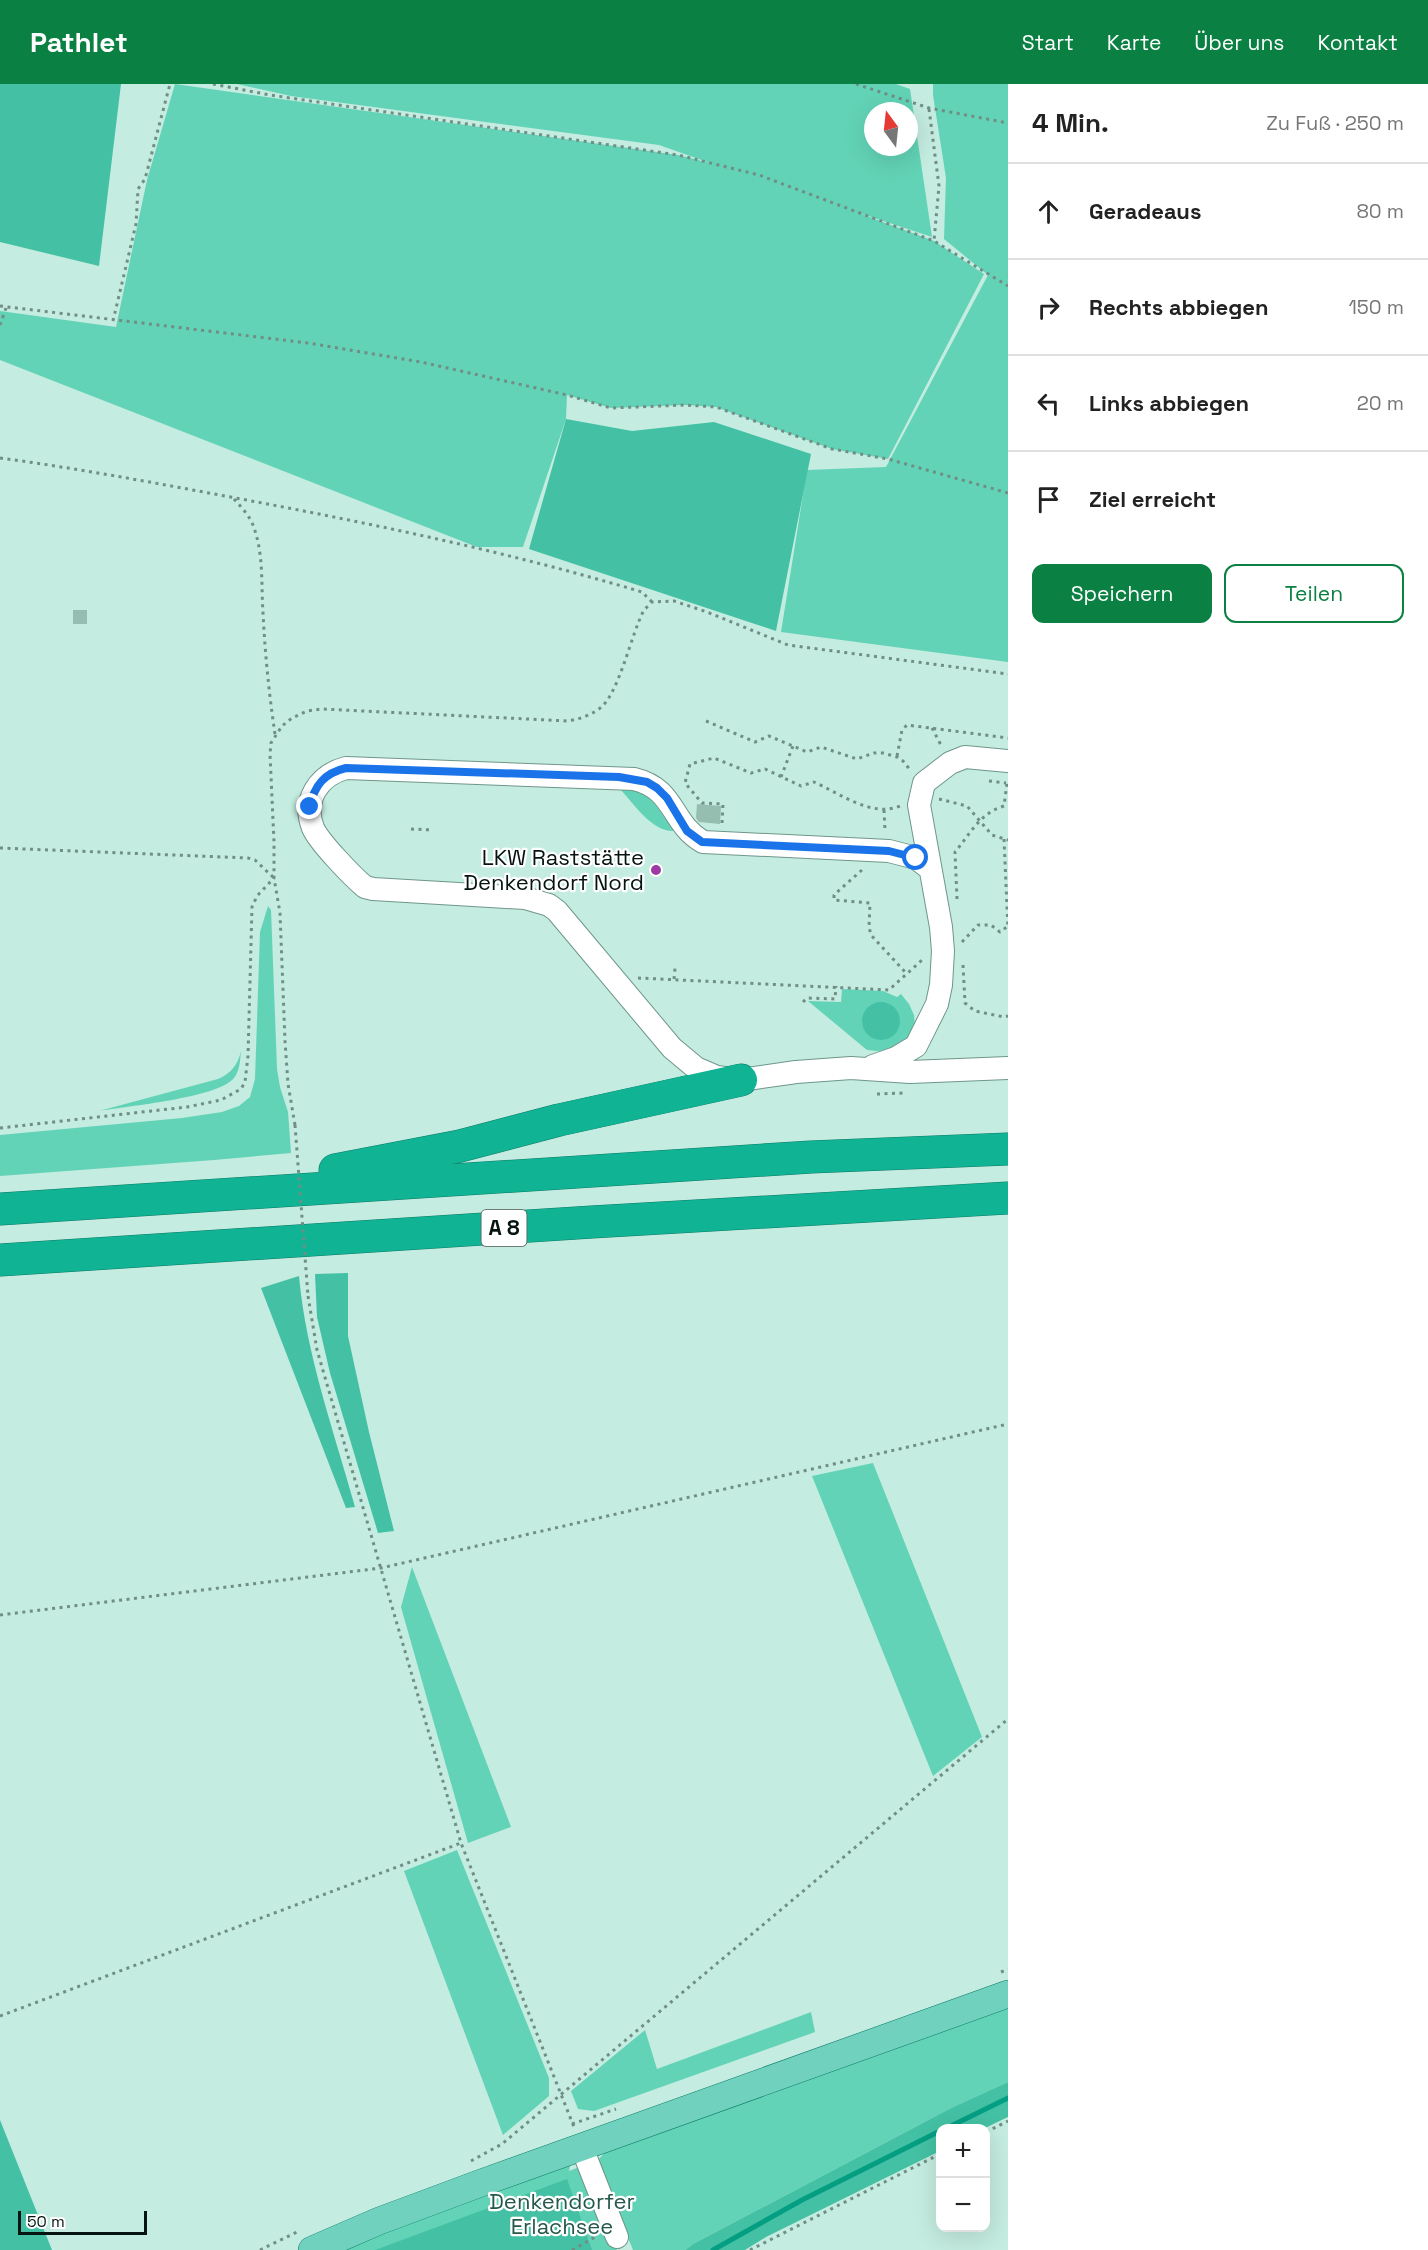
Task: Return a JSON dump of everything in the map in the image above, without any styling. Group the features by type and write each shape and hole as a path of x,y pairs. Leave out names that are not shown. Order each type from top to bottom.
{"highway":[{"path":"186,1196 460,1146 559,1120 741,1080"},
{"name":"A 8","path":"0,1209 811,1157 1008,1149"},
{"name":"A 8","path":"0,1260 1008,1198"}],"main road":[{"path":"309,2239 379,2221 1008,1994"}],"lane":[{"path":"866,1069 896,1058 916,1046 937,1004 958,950 929,868 916,794 934,774 958,759 972,756 1008,776"},
{"path":"929,868 916,858 886,851 702,842 683,826 667,798 647,782 634,779 346,768 328,774 316,789 310,807 310,818 315,832 365,887 517,897 537,901 557,911 672,1048 696,1068 717,1077 741,1080 796,1072 866,1069 910,1072 1008,1068"},
{"path":"582,2148 615,2232"}],"path":[{"path":"113,321 136,224 138,189 145,179 170,84"},
{"path":"213,84 282,97 678,155 759,176 934,241 1008,286"},
{"path":"856,84 929,108 1008,123"},
{"path":"929,108 939,186 934,241"},
{"path":"0,306 308,343 421,362 567,395 611,408 685,405 716,407 832,449 888,459 1008,493"},
{"path":"0,325 6,308"},
{"path":"0,458 62,466 477,547 642,592 652,602"},
{"path":"233,498 249,518 257,541 262,584 268,687 275,735 270,754 274,878 280,913 288,1084 295,1125 308,1296 317,1350 461,1843 582,2148"},
{"path":"275,735 292,718 307,711 322,709 568,721 586,717 601,708 612,691 637,624 644,610 652,602 674,601 788,645 1008,675"},
{"path":"706,721 755,741 769,736 807,752 821,747 857,759 879,753 897,756 911,771 916,794"},
{"path":"897,756 902,730 907,725 1008,738"},
{"path":"781,777 793,746"},
{"path":"611,977 889,990 930,953 958,950 978,925 991,925 1000,932 1008,927 1006,840 992,835 967,806 916,794 900,805 884,810 869,807 814,782 801,786 765,769 751,773 714,758 690,764 685,783 702,803 723,804 721,843"},
{"path":"958,904 955,852 979,820 990,811 1004,806 1008,776 987,781"},
{"path":"884,810 887,861 867,866 834,895 834,898 838,901 870,903 871,935 907,974"},
{"path":"411,830 433,830"},
{"path":"0,848 248,858 255,860 274,878"},
{"path":"0,1128 188,1107 221,1100 241,1089 245,1082 248,1056 252,907 257,896 274,878"},
{"path":"960,936 958,950 966,1003 975,1011 1008,1016"},
{"path":"674,979 675,968"},
{"path":"803,1002 807,998 835,999 836,986"},
{"path":"0,1615 381,1568 1008,1424"},
{"path":"470,2162 502,2144 1008,1719"},
{"path":"0,2016 461,1843"},
{"path":"990,2130 1008,2121"},
{"path":"750,2250 936,2156"},
{"path":"572,2250 615,2232"},
{"path":"260,2250 309,2239"}],"green space":[{"path":"0,84 121,84 99,266 0,242"},
{"path":"175,84 678,155 710,163 659,145 291,96 237,84 896,84 910,89 912,102 864,102 864,156 918,156 918,143 932,237 856,212 934,241 984,274 888,459 832,449 716,407 685,405 611,408 567,395 566,419 523,547 477,547 0,360 0,311 116,327 147,180"},
{"path":"933,84 1008,84 1008,662 781,632 807,470 886,467 988,275 944,239 946,178"},
{"path":"566,419 632,431 714,422 811,454 776,631 529,549"},
{"path":"620,789 647,792 674,831 658,827 651,822"},
{"path":"268,906 271,910 277,1069 288,1112 291,1153 0,1176 0,1135 182,1118 222,1112 239,1106 250,1097 255,1079 260,932"},
{"path":"842,989 883,991 897,997 901,994 914,1015 915,1026 911,1036 890,1050 867,1050 808,1001 841,1002","holes":["887,1003 897,1011 898,1029 894,1034 883,1039 878,1039 868,1033 862,1022"]},
{"path":"881,1002 888,1003 894,1008 899,1014 899,1028 894,1034 888,1039 881,1040 874,1039 868,1034 863,1028 862,1021 863,1014 868,1008 874,1003"},
{"path":"241,1051 236,1075 225,1085 192,1096 99,1111 218,1079 233,1068"},
{"path":"348,1273 348,1336 394,1531 378,1533 330,1373 317,1317 315,1274"},
{"path":"299,1276 314,1364 355,1507 346,1508 261,1288"},
{"path":"873,1463 982,1737 933,1776 812,1476"},
{"path":"412,1567 511,1827 468,1843 401,1607"},
{"path":"457,1850 549,2078 549,2096 503,2135 404,1871"},
{"path":"1008,2003 1008,2082 953,2107 685,2250 633,2250 597,2161 611,2146"},
{"path":"811,2012 815,2032 594,2111 578,2109 571,2091 645,2030 657,2069"},
{"path":"1008,2082 1008,2117 990,2126 936,2124 936,2153 766,2237 745,2250 685,2250 693,2244 953,2107"},
{"path":"0,2120 52,2250 0,2250"},
{"name":"Denkendorfer Erlachsee","path":"571,2161 569,2171 582,2166 617,2250 340,2250"},
{"name":"Denkendorfer Erlachsee","path":"567,2179 592,2250 375,2250"}],"building":[{"path":"73,610 87,610 87,624 73,624"},
{"path":"697,804 721,806 720,824 699,822 696,818"}],"waterway":[{"path":"955,2124 1008,2098"},
{"path":"713,2250 802,2200 936,2133"}],"place":[{"name":"LKW Raststätte Denkendorf Nord","path":"656,870"}],"route":[{"path":"310,807 316,789 328,774 346,768 619,777 647,782 657,788 667,798 687,831 702,842 889,851 916,858"}]}
